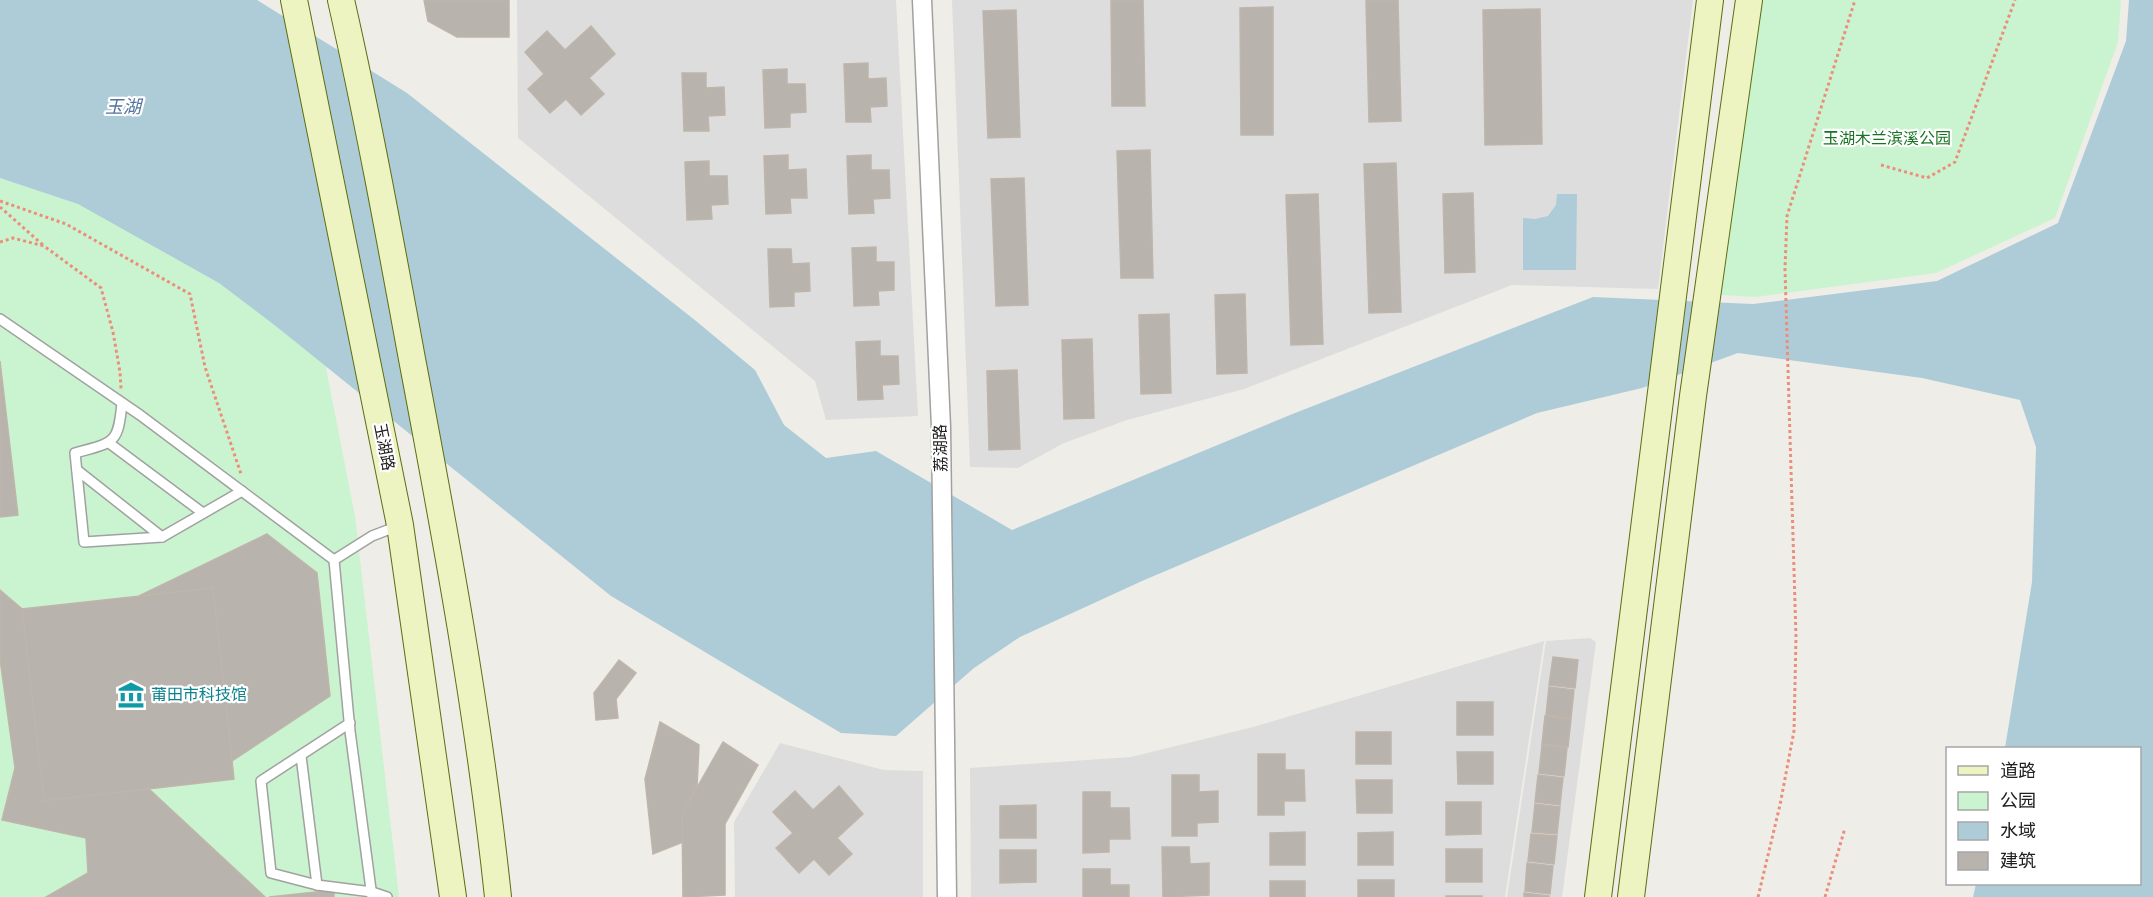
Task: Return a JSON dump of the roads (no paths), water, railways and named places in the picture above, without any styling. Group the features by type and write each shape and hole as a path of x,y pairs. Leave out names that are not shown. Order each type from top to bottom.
{"main road":[{"path":"341,0 361,89 442,517 481,752 498,897"},
{"path":"1598,897 1710,0"},
{"path":"1631,897 1709,271 1749,0"},
{"name":"玉湖路","path":"294,2 397,513 453,897"}],"street":[{"name":"荔湖路","path":"922,0 941,427 947,897"}],"lane":[{"path":"0,319 122,403 334,560 350,723 372,895"},
{"path":"122,403 120,428 109,443 75,453 84,542 162,537 203,513 245,493"},
{"path":"109,443 203,513"},
{"path":"77,470 162,537"},
{"path":"334,560 372,536 397,513"},
{"path":"350,723 261,782 271,873 317,885 387,897"},
{"path":"302,756 317,885"}],"water":[{"name":"玉湖","path":"0,0 257,0 407,93 696,321 755,370 784,425 826,458 876,451 1012,530 1295,413 1593,297 1753,304 1937,281 2058,223 2126,41 2129,0 2153,0 2153,897 1973,897 1976,885 2141,885 2141,747 2005,747 2032,582 2036,447 2020,400 1922,378 1738,353 1642,388 1537,413 1142,581 1020,637 974,668 896,736 841,733 611,596 277,327 219,283 78,204 0,178"},
{"path":"1557,194 1577,194 1576,270 1523,270 1523,218 1535,219 1548,216 1556,205"}],"place":[{"name":"莆田市科技馆","path":"131,695"}],"park label":[{"name":"玉湖木兰滨溪公园","path":"1887,139"}]}
